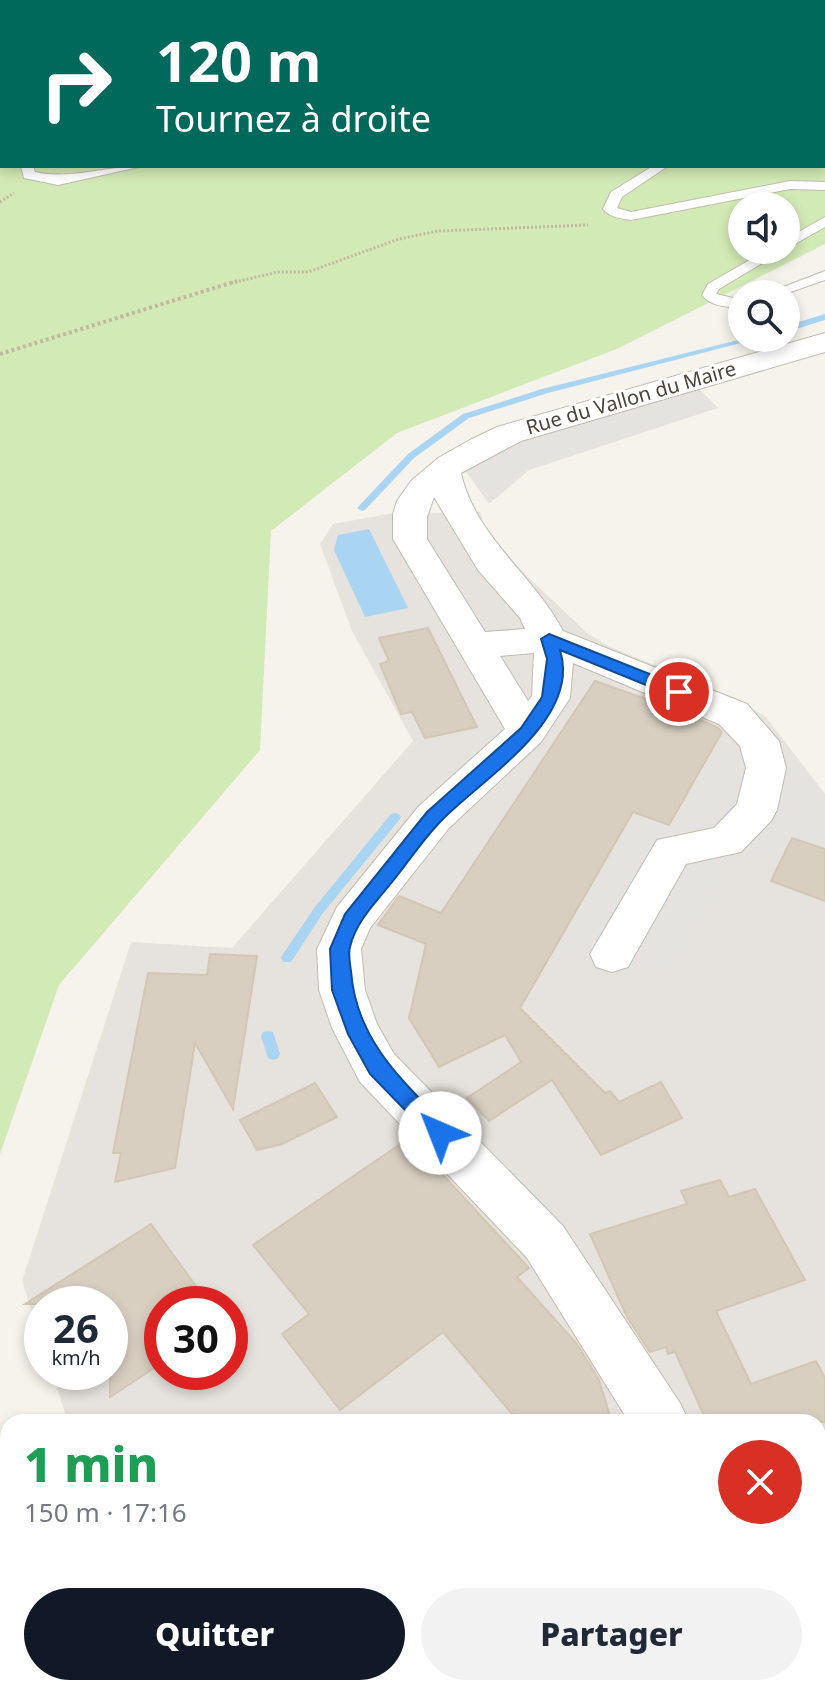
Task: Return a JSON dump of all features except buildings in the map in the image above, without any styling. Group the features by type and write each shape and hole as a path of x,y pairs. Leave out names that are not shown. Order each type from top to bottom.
{"street":[{"name":"Rue du Vallon du Maire","path":"527,732 410,539 410,513 419,492 474,449 509,434 825,342"},
{"path":"444,471 448,491 491,562 535,612 549,639 555,659 551,698 527,732 434,817 352,919 339,949 342,990 355,1028 377,1068 545,1242 656,1414"},
{"path":"475,646 549,639 733,714 759,741 766,768 756,810 726,841 672,851 612,954"}],"lane":[{"path":"27,168 29,175 58,181 126,168"},
{"path":"659,168 611,201 610,209 617,214 631,216 803,183 825,186"},
{"path":"800,236 825,221"},
{"path":"728,302 716,301 709,295 713,287 753,264"},
{"path":"800,284 825,275"}],"path":[{"path":"0,354 242,279 278,272 308,272 399,239 438,231 592,225 631,216"}],"shaded area":[{"path":"690,380 718,408 529,470 489,504 465,470 527,437"},
{"path":"480,512 493,539 586,632 604,644 741,702 766,717 825,794 825,1414 65,1414 58,1390 128,1390 128,1286 24,1287 22,1281 131,942 232,948 413,741 352,631 320,544 333,524 393,513"},
{"path":"718,743 766,768 802,766 825,794 825,849 793,838 781,861 742,847 680,969 588,963 553,949 633,812 670,825"}],"green space":[{"path":"0,168 825,168 825,244 800,257 800,192 728,192 728,264 785,264 754,280 728,280 728,293 619,348 397,433 271,531 260,750 59,985 0,1154"}],"water":[{"path":"369,529 408,608 365,617 334,550 338,535"}],"waterway":[{"path":"800,325 825,317"},
{"path":"362,508 411,456 466,416 545,391 728,345"},
{"path":"287,958 319,910 395,817"},
{"path":"268,1036 273,1054"}],"route":[{"path":"440,1133 377,1068 355,1028 342,990 339,949 352,919 434,817 527,732 551,698 555,659 549,639 679,692"}]}
